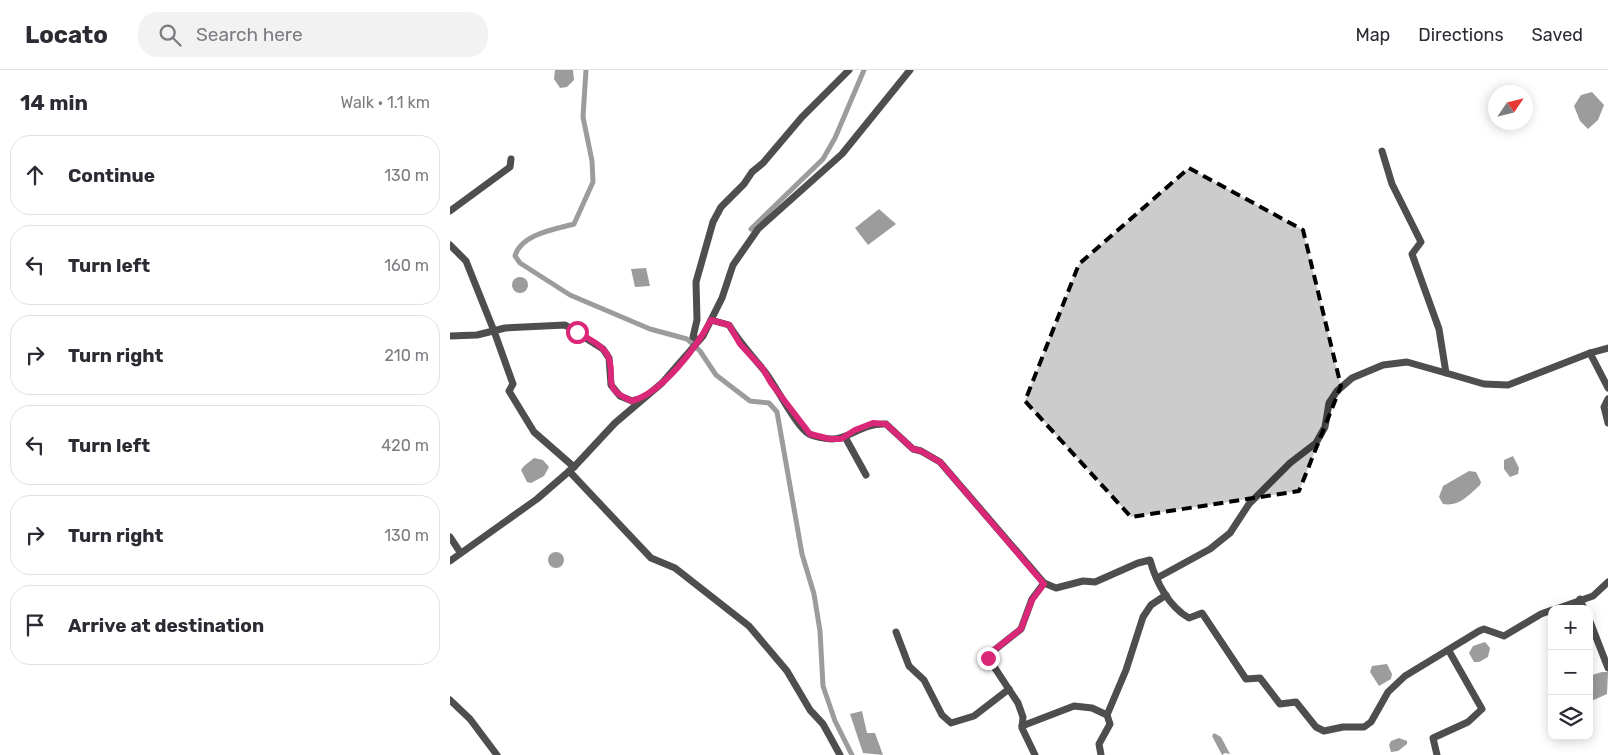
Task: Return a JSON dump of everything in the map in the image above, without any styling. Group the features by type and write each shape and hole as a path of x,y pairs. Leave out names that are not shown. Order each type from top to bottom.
{"street":[{"path":"698,340 694,338 692,333 697,320 696,282 713,222 721,208 744,184 752,172 763,163 802,117 848,70"},
{"path":"450,560 537,499 572,469 615,423 662,383 690,351 711,320 722,298 733,265 758,229 842,154 910,70"},
{"path":"1382,151 1392,184 1421,242 1412,254 1413,260 1423,281 1438,329 1446,373"},
{"path":"450,211 510,167 510,160"},
{"path":"450,245 466,261 494,330 513,384 509,391 534,432 572,469 651,558 675,568 749,626 778,658 810,710 823,724 840,755"},
{"path":"711,320 729,325 740,344 763,369 810,434 830,439 845,437 873,423 886,424 913,449 921,451 940,462 1044,584 1056,588 1083,581 1095,582 1138,562 1150,560 1157,578 1176,611 1189,618 1202,613 1246,678 1260,678 1280,704 1296,702 1316,727 1324,731 1343,727 1364,727 1371,722 1388,692 1405,676 1449,651 1479,631 1484,629 1504,636 1548,611"},
{"path":"450,336 477,335 494,330 534,326 564,325 603,349 609,358 611,385 620,396 632,401 644,398"},
{"path":"1157,578 1210,548 1230,533 1249,504 1290,463 1316,443 1325,427 1328,403 1337,391 1352,378 1382,365 1407,362 1484,384 1508,385 1590,353 1608,348"},
{"path":"1590,353 1608,388"},
{"path":"1608,399 1604,407 1608,423"},
{"path":"845,437 866,475"},
{"path":"450,536 460,552"},
{"path":"1567,605 1593,596 1608,582"},
{"path":"1035,755 1022,726 1023,717 1018,703 987,656 1021,629 1032,600 1044,584"},
{"path":"1100,755 1099,744 1110,724 1107,715 1129,662 1143,617 1151,605 1166,595"},
{"path":"1580,600 1582,605"},
{"path":"1593,629 1608,668"},
{"path":"896,632 909,666 924,680 942,715 951,723 974,716 1009,689"},
{"path":"1437,755 1433,738 1468,722 1482,709 1449,651"},
{"path":"450,700 470,719 497,755"},
{"path":"1022,726 1074,706 1092,708 1107,715"}],"highlighted area":[{"path":"1189,168 1303,230 1341,386 1299,491 1131,517 1025,401 1079,264"}],"shaded area":[{"path":"555,70 573,70 574,80 567,87 560,88 554,79"},
{"path":"1592,92 1604,105 1598,120 1588,129 1580,121 1574,106 1581,95"},
{"path":"879,209 896,224 868,245 855,228"},
{"path":"646,268 650,286 635,287 631,269"},
{"path":"520,277 528,285 520,293 512,285"},
{"path":"1513,456 1519,468 1518,474 1510,477 1504,469 1504,460"},
{"path":"534,458 543,460 549,467 544,476 531,483 527,482 521,470"},
{"path":"1469,471 1476,472 1481,482 1480,485 1459,502 1443,504 1439,497 1443,486"},
{"path":"553,552 559,552 564,557 562,566 553,568 548,563 548,557"},
{"path":"1485,642 1490,648 1488,657 1479,662 1474,662 1469,653 1473,646"},
{"path":"1387,664 1392,674 1391,679 1379,686 1370,672 1372,666"},
{"path":"1608,672 1607,694 1593,700 1593,695 1593,675"},
{"path":"862,711 867,733 875,733 883,755 863,753 850,714"},
{"path":"1214,733 1221,737 1230,754 1225,753 1222,755 1212,736"},
{"path":"1399,738 1407,741 1407,744 1398,751 1391,752 1389,745 1391,741"}],"waterway":[{"path":"586,70 583,117 592,161 593,182 574,224 540,234 524,242 515,256 520,263 570,295 650,329 687,339 700,351 716,375 750,401 769,403 777,412 802,554 814,594 820,631 823,686 835,721 852,755"},
{"path":"751,229 823,159 835,138 864,70"}],"route":[{"path":"577,332 603,349 609,358 611,385 620,396 632,401 644,398 662,383 703,336 711,320 724,322 729,325 740,344 763,369 771,383 810,434 830,439 841,439 855,430 873,423 886,424 913,449 921,451 940,462 1044,584 1032,600 1021,629 989,654 988,658"}]}
